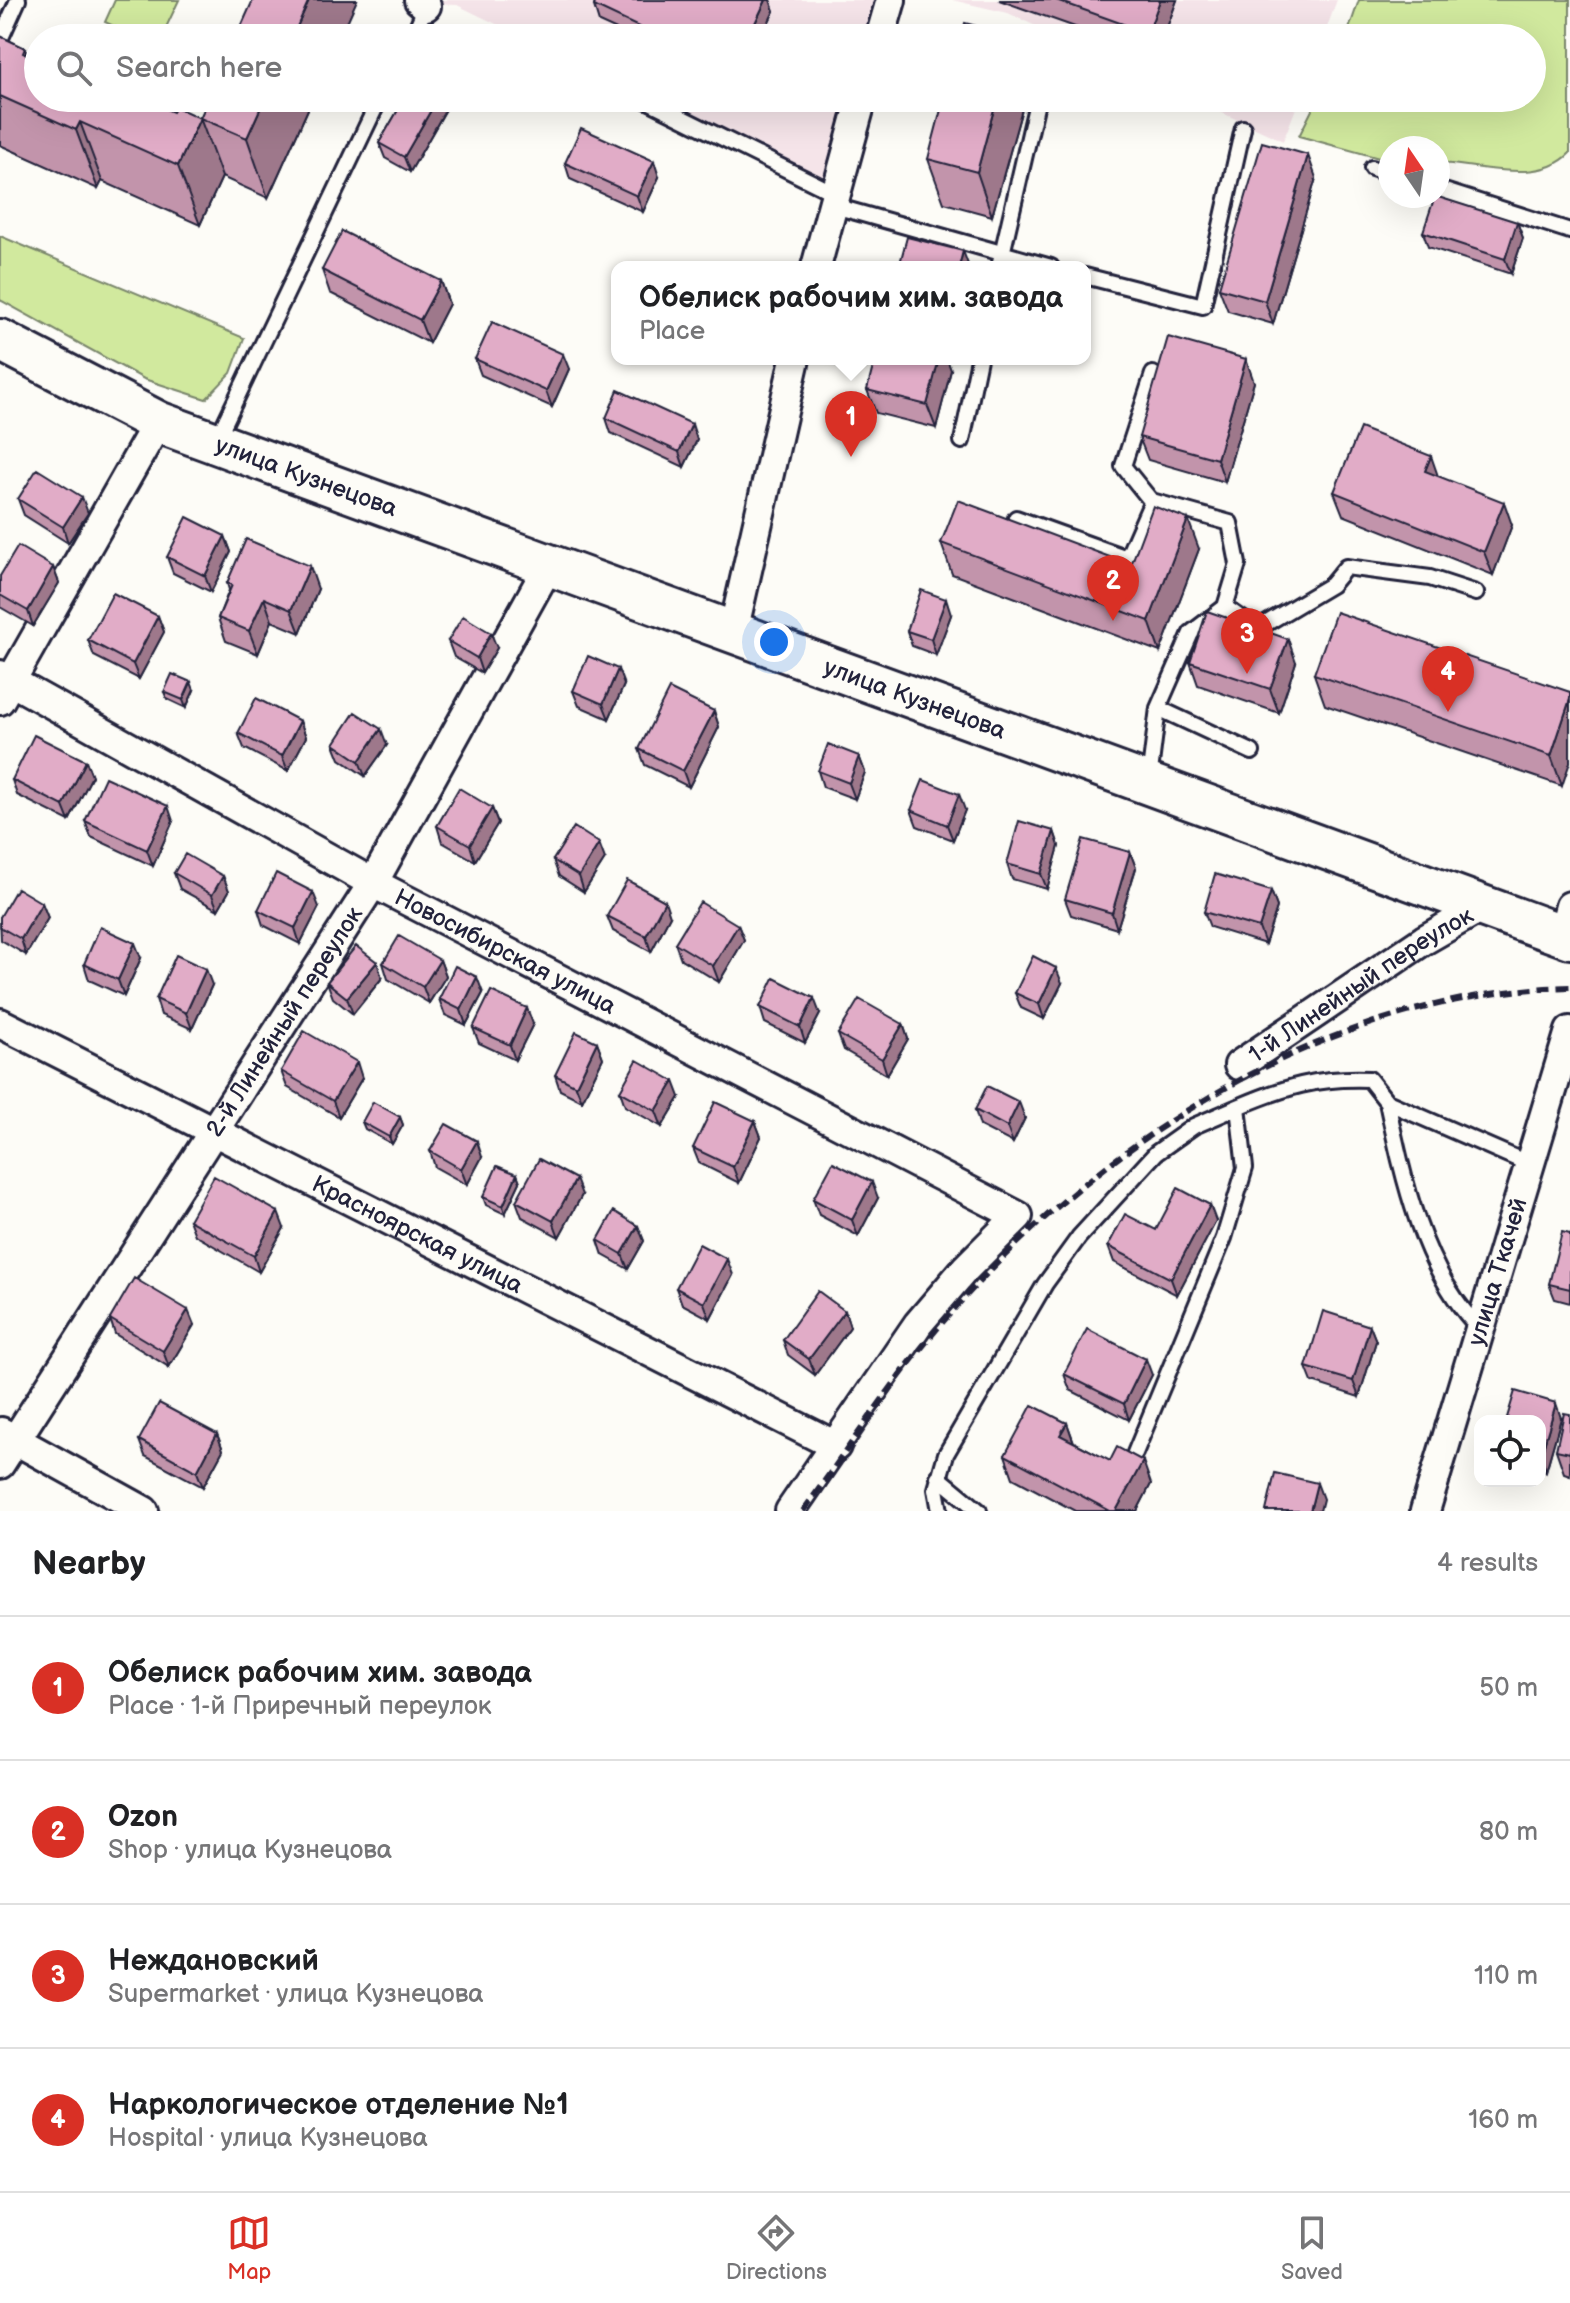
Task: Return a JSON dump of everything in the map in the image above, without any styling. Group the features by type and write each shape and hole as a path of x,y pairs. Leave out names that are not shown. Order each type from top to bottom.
{"main road":[{"name":"улица Кузнецова","path":"0,340 158,422 1483,906 1567,927"}],"street":[{"path":"884,24 891,0"},
{"path":"817,261 858,112"},
{"path":"733,632 794,365"},
{"path":"4,685 158,422"},
{"name":"2-й Линейный переулок","path":"5,1445 216,1129 373,883 549,565"},
{"name":"Новосибирская улица","path":"4,685 373,883 1018,1216 965,1269 918,1324 871,1388 836,1446"},
{"name":"1-й Линейный переулок","path":"1239,1065 1424,940 1483,906"},
{"name":"Красноярская улица","path":"0,1023 216,1129 836,1446"},
{"name":"улица Ткачей","path":"1425,1511 1527,1163 1570,1031"},
{"path":"5,1445 144,1511"},
{"path":"790,1511 836,1446"}],"lane":[{"path":"0,40 18,0"},
{"path":"416,24 423,3"},
{"path":"215,443 373,112"},
{"path":"668,112 832,199 1000,260 1035,112"},
{"path":"1091,278 1203,306 1243,128"},
{"path":"1372,168 1378,170"},
{"path":"1450,193 1570,231"},
{"path":"962,441 978,365"},
{"path":"1149,784 1158,708 1191,633 1225,607 1238,564 1230,523 1152,502 1123,466 1153,374"},
{"path":"1016,518 1127,558 1152,502"},
{"path":"1225,607 1257,629 1331,585 1346,567 1430,578 1476,593"},
{"path":"1158,708 1252,752"},
{"path":"940,1511 938,1477 946,1454 1045,1284 1079,1237 1156,1153 1194,1126 1289,1086 1332,1077 1369,1079 1387,1102 1396,1144 1434,1267 1452,1298 1479,1328"},
{"path":"1387,1102 1527,1163"},
{"path":"1135,1453 1224,1238 1245,1168 1238,1107"},
{"path":"938,1477 979,1511"}],"shaded area":[{"path":"424,0 887,0 880,24 496,24 457,5 428,4"},
{"path":"952,0 1337,0 1328,24 1031,24 1008,13"},
{"path":"677,112 854,112 832,188"},
{"path":"1220,112 1294,112 1283,141"}],"green space":[{"path":"115,0 179,0 168,24 105,22"},
{"path":"1359,0 1570,0 1570,153 1557,163 1525,171 1450,164 1450,136 1378,136 1378,158 1299,136 1311,112 1546,112 1546,24 1351,24"},
{"path":"0,236 244,338 231,373 206,399 144,379 0,300"}],"building":[{"path":"253,0 309,0 298,24 242,24"},
{"path":"596,0 766,0 755,24 632,24 594,6"},
{"path":"1056,0 1160,0 1151,24 1123,24"},
{"path":"0,36 24,48 24,107 0,96"},
{"path":"36,112 187,112 200,118 178,166 80,122 76,130"},
{"path":"203,112 259,112 247,138 200,118"},
{"path":"397,112 430,112 404,157 379,143"},
{"path":"940,112 993,112 977,172 928,159"},
{"path":"581,128 654,161 637,196 565,163"},
{"path":"1262,142 1308,155 1265,301 1219,288"},
{"path":"1450,201 1517,222 1505,259 1423,232 1431,208 1450,208"},
{"path":"342,231 441,281 420,320 322,270"},
{"path":"907,237 963,251 960,261 901,261"},
{"path":"492,322 563,354 546,391 475,359"},
{"path":"1168,337 1246,359 1217,459 1139,437"},
{"path":"873,365 937,365 927,405 867,390"},
{"path":"618,390 692,424 679,452 606,418"},
{"path":"1360,428 1431,456 1425,471 1504,502 1484,552 1334,492"},
{"path":"37,469 82,497 63,527 18,499"},
{"path":"958,500 1131,565 1153,506 1188,519 1149,621 941,543"},
{"path":"187,517 225,536 205,576 167,557"},
{"path":"246,539 310,566 291,610 264,598 249,631 218,618 232,585 227,583"},
{"path":"18,546 53,567 28,611 0,595 0,576"},
{"path":"921,590 946,599 931,639 907,631"},
{"path":"113,593 158,616 133,664 88,640"},
{"path":"1207,611 1288,639 1270,689 1190,662"},
{"path":"1336,612 1570,692 1551,756 1314,674"},
{"path":"463,616 491,633 477,658 448,641"},
{"path":"588,656 618,669 603,704 573,691"},
{"path":"172,674 191,682 183,700 164,692"},
{"path":"669,689 714,711 683,771 639,749"},
{"path":"256,698 300,721 282,756 238,733"},
{"path":"355,712 381,729 359,761 334,744"},
{"path":"34,735 86,761 63,806 12,780"},
{"path":"828,744 859,756 849,783 818,771"},
{"path":"105,777 168,806 147,850 85,821"},
{"path":"923,780 959,794 947,825 911,810"},
{"path":"459,788 492,808 470,845 437,826"},
{"path":"1019,821 1054,831 1041,874 1007,864"},
{"path":"574,827 599,843 579,876 553,860"},
{"path":"1083,839 1130,852 1112,913 1065,899"},
{"path":"185,854 223,876 212,895 174,873"},
{"path":"276,873 313,892 295,928 258,910"},
{"path":"1215,874 1271,891 1259,928 1204,912"},
{"path":"627,880 665,901 646,936 607,916"},
{"path":"17,888 42,903 21,939 0,927 0,917"},
{"path":"700,902 738,925 713,966 675,943"},
{"path":"100,927 135,943 118,980 84,964"},
{"path":"399,936 440,960 423,987 383,963"},
{"path":"356,946 377,962 347,998 327,982"},
{"path":"176,955 206,969 186,1013 156,999"},
{"path":"1033,956 1056,968 1039,1004 1015,993"},
{"path":"455,966 477,977 461,1010 439,999"},
{"path":"774,978 814,998 800,1027 760,1007"},
{"path":"491,991 527,1008 510,1045 473,1028"},
{"path":"859,999 903,1024 882,1059 838,1034"},
{"path":"304,1031 357,1062 333,1101 281,1071"},
{"path":"576,1032 597,1042 576,1086 555,1075"},
{"path":"637,1060 674,1081 656,1111 620,1091"},
{"path":"987,1086 1019,1102 1007,1127 975,1110"},
{"path":"373,1102 400,1117 389,1137 362,1122"},
{"path":"715,1102 755,1121 733,1167 693,1148"},
{"path":"446,1124 477,1141 461,1169 430,1151"},
{"path":"539,1159 576,1179 553,1221 516,1201"},
{"path":"833,1162 872,1182 852,1220 813,1199"},
{"path":"497,1166 517,1174 503,1206 483,1197"},
{"path":"214,1176 278,1212 254,1256 189,1220"},
{"path":"1178,1188 1210,1205 1171,1279 1108,1246 1125,1214 1156,1230"},
{"path":"614,1211 638,1226 622,1254 598,1240"},
{"path":"1562,1232 1570,1234 1570,1289 1549,1284"},
{"path":"699,1244 727,1259 704,1303 676,1288"},
{"path":"134,1278 188,1310 163,1351 110,1319"},
{"path":"818,1291 845,1311 809,1359 783,1340"},
{"path":"1323,1311 1370,1326 1353,1381 1306,1367"},
{"path":"1087,1329 1146,1359 1124,1404 1064,1374"},
{"path":"1515,1391 1556,1403 1546,1438 1546,1415 1508,1415"},
{"path":"159,1403 217,1434 197,1472 139,1440"},
{"path":"1032,1405 1067,1423 1060,1435 1110,1461 1117,1447 1143,1461 1116,1511 1110,1511 1005,1455"},
{"path":"1564,1413 1570,1414 1570,1453 1556,1450"},
{"path":"1275,1473 1317,1483 1310,1511 1266,1511"}],"railway":[{"path":"803,1511 900,1376 963,1299 1023,1237 1090,1180 1161,1128 1236,1082 1316,1044 1398,1015 1483,995 1570,987"}],"place":[{"name":"Обелиск рабочим хим. завода","path":"851,457"},
{"name":"Ozon","path":"1113,621"},
{"name":"Неждановский","path":"1247,674"},
{"name":"Наркологическое отделение №1","path":"1448,712"}]}
